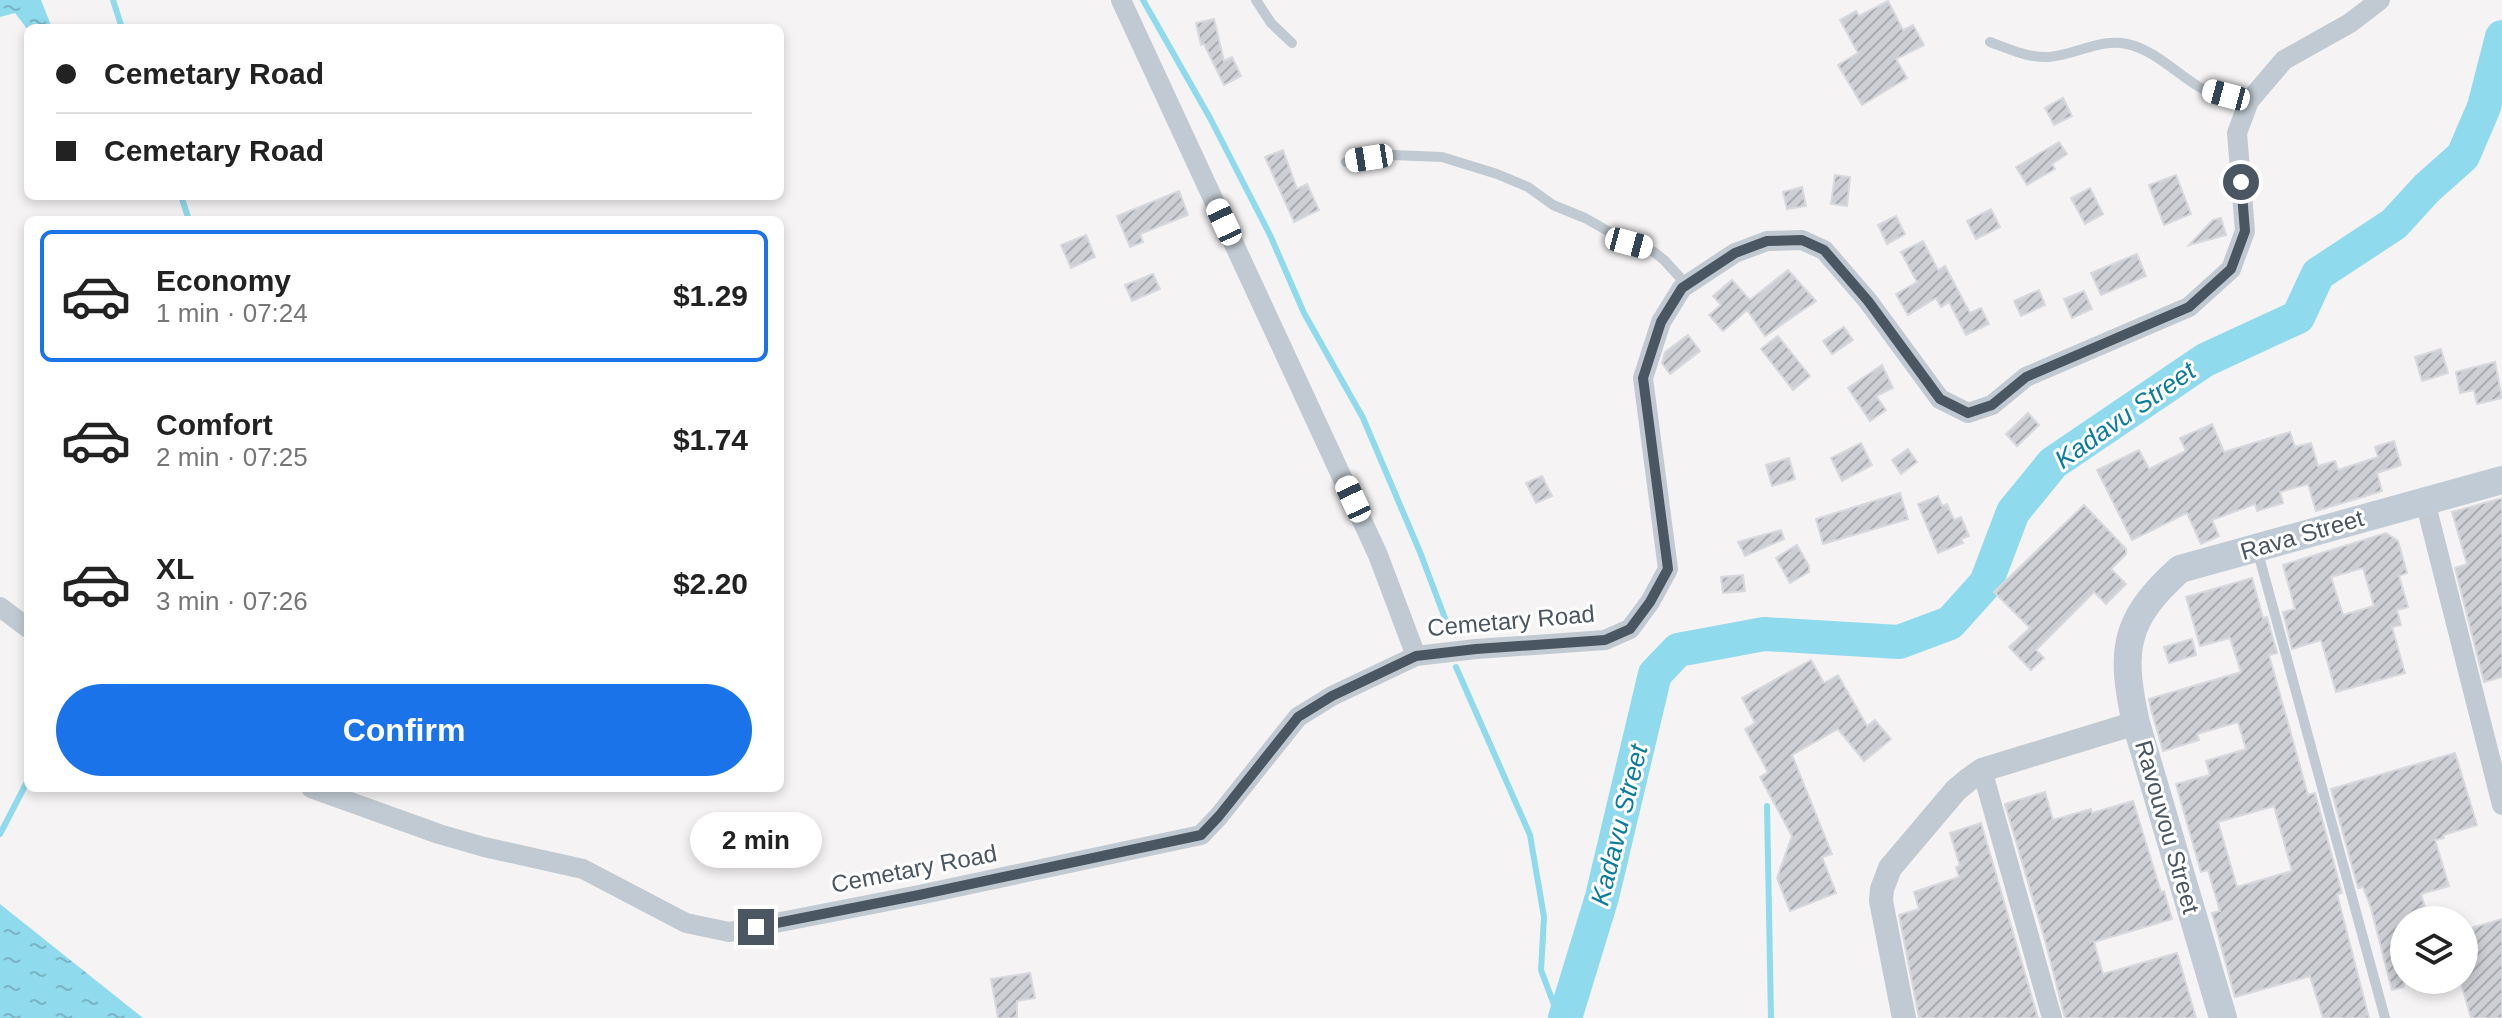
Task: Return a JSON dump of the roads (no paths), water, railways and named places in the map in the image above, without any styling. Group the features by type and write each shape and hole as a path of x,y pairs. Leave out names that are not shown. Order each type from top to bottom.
{"main road":[{"name":"Rava Street","path":"2131,634 2138,616 2180,569 2502,480"},
{"name":"Ravouvou Street","path":"2131,634 2126,667 2136,723 2223,1018"}],"street":[{"path":"1121,0 1426,655"},
{"name":"Cemetary Road","path":"322,792 439,834 583,869 686,923 729,932 1201,835 1298,717 1332,696 1426,655 1605,640 1630,629 1650,602 1668,569 1643,378 1661,322 1682,288 1735,253 1767,241 1802,240 1824,250 1868,301 1940,399 1968,413 1992,405 2026,377 2189,307 2231,269 2245,231 2237,133 2249,101 2284,60 2350,23 2380,0"},
{"path":"2425,501 2502,805"},
{"path":"0,607 24,625"},
{"path":"1904,1018 1881,901 1890,868 1956,790 1982,770 2136,723"},
{"path":"1982,770 2052,1018"}],"lane":[{"path":"1256,0 1271,23 1292,43"},
{"path":"1990,42 2036,57 2065,54 2107,43 2131,44 2204,89 2249,101"},
{"path":"1346,162 1393,155 1442,157 1497,174 1528,187 1553,205 1585,218 1629,243 1654,252 1687,285"},
{"path":"2257,548 2385,1018"}],"water":[{"path":"0,0 41,0 50,24 24,25 15,13 0,17"},
{"path":"0,904 143,1018 0,1018"}],"waterway":[{"path":"113,0 121,24"},
{"path":"1143,0 1210,118 1270,235 1304,313 1363,418 1446,621"},
{"name":"Kadavu Street","path":"1565,1018 1602,897 1655,674 1678,650 1764,634 1899,642 1950,623 1986,583 2013,512 2053,463 2205,360 2298,317 2318,274 2394,224 2427,188 2463,156 2484,107 2502,37"},
{"path":"182,200 188,216"},
{"path":"1456,667 1530,835 1544,917 1541,970 1559,1018"},
{"path":"0,834 24,788"},
{"path":"1767,806 1771,1018"}]}
